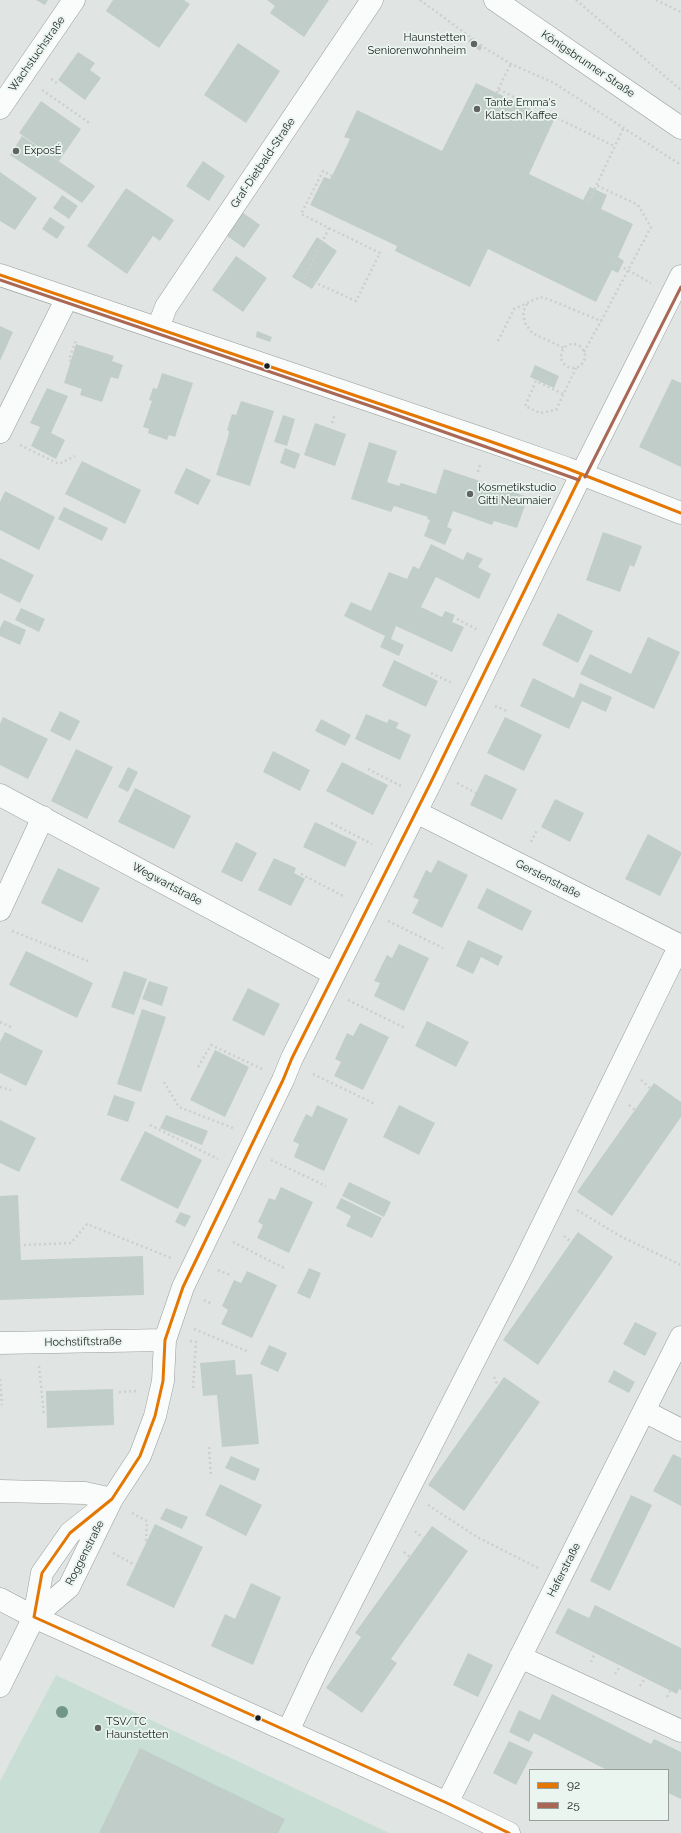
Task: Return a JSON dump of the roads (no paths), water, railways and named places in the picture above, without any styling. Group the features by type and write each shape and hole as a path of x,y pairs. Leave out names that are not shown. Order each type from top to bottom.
{"street":[{"name":"Wachstuchstraße","path":"0,108 74,0"},
{"name":"Graf-Dietbald-Straße","path":"158,328 166,307 372,0"},
{"name":"Königsbrunner Straße","path":"495,0 681,128"},
{"path":"0,275 390,407 581,475 681,513"},
{"name":"Roggenstraße","path":"34,1617 69,1587 112,1499 140,1456 155,1416 163,1381 165,1340 183,1287 330,981 420,805 581,475 677,286"},
{"path":"7,437 67,298"},
{"name":"Wegwartstraße","path":"0,795 43,817 330,981"},
{"name":"Gerstenstraße","path":"420,805 680,945"},
{"path":"0,910 43,817"},
{"path":"288,1732 319,1664 408,1492 680,945"},
{"name":"Haferstraße","path":"447,1803 681,1337"},
{"name":"Hochstiftstraße","path":"0,1343 165,1340"},
{"path":"644,1411 681,1430"},
{"path":"0,1491 84,1493 112,1499"},
{"name":"Roggenstraße","path":"0,1686 34,1617 42,1573 70,1533 112,1499"},
{"path":"0,1599 34,1617 447,1803 509,1833"},
{"path":"520,1657 681,1732"}],"place":[{"name":"Haunstetten Seniorenwohnheim","path":"474,44"},
{"name":"Tante Emma's Klatsch Kaffee","path":"477,109"},
{"name":"ExposÉ","path":"16,151"},
{"name":"Kosmetikstudio Gitti Neumaier","path":"470,494"},
{"name":"TSV/TC Haunstetten","path":"98,1728"}]}
